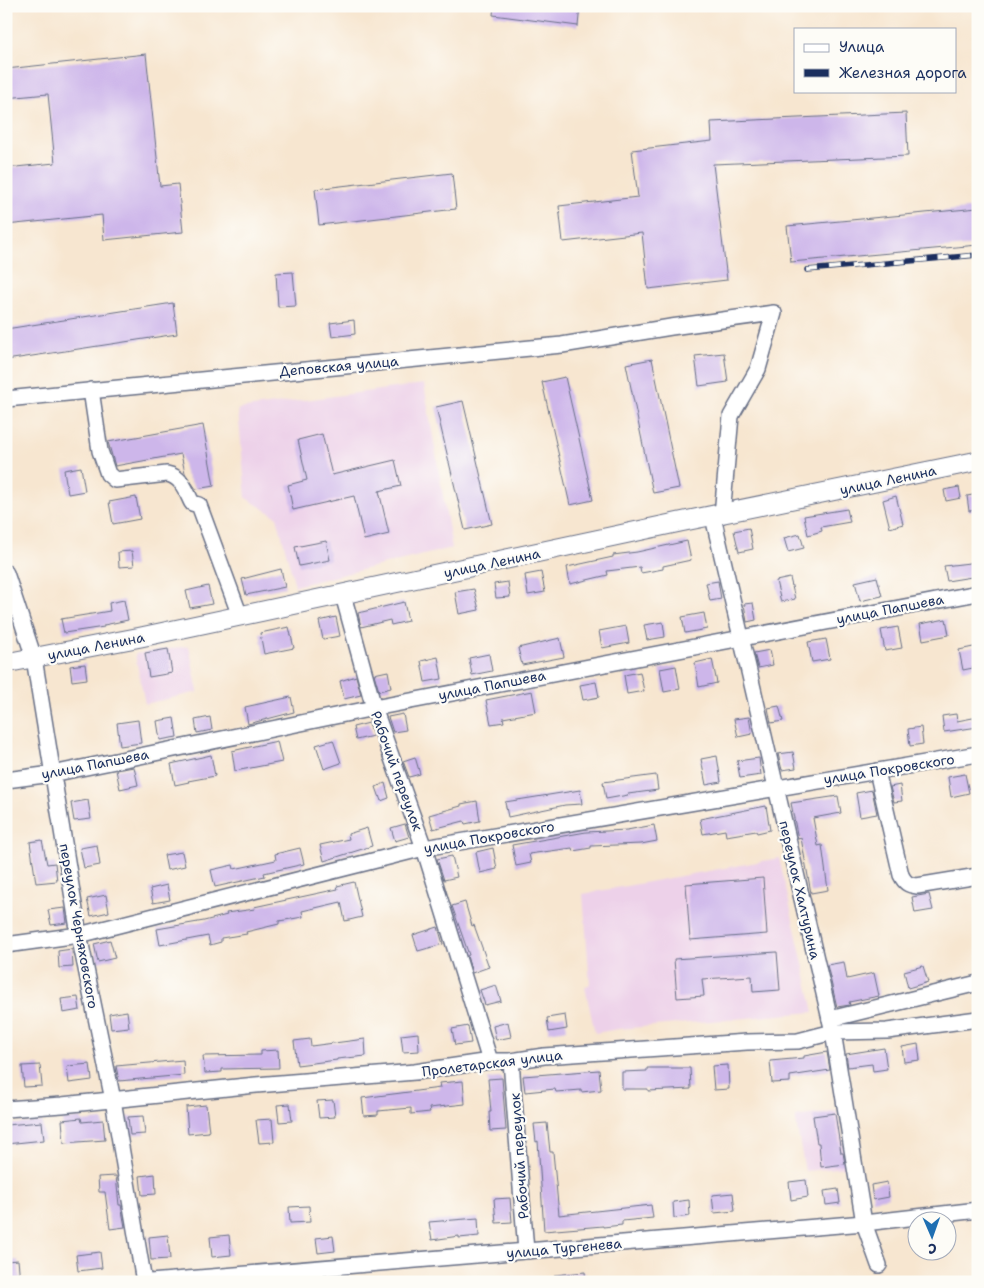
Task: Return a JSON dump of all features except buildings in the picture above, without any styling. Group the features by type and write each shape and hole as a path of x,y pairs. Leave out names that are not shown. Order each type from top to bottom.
{"main road":[{"name":"улица Ленина","path":"6,664 671,524 978,462"}],"street":[{"name":"Деповская улица","path":"6,399 562,345 671,326 774,313 758,370 731,416 718,516"},
{"path":"91,390 100,451 108,474 115,480 167,474 174,476 182,483 192,503 199,505 240,616"},
{"name":"переулок Халтурина","path":"718,516 775,788 832,1025 864,1223 879,1265"},
{"name":"переулок Черняховского","path":"6,573 34,658 79,935 113,1100 144,1282"},
{"name":"улица Папшева","path":"6,780 52,774 374,708 978,593"},
{"name":"Рабочий переулок","path":"343,594 374,708 424,848 490,1061"},
{"name":"улица Покровского","path":"6,945 79,935 424,848 978,754"},
{"path":"877,771 901,875 905,882 910,886 917,886 978,876"},
{"name":"Пролетарская улица","path":"6,1109 416,1072 490,1061 512,1061 622,1050 747,1042 798,1041 832,1025 978,983"},
{"name":"Пролетарская улица","path":"832,1025 887,1031 978,1019"},
{"name":"Рабочий переулок","path":"512,1061 526,1250"},
{"name":"улица Тургенева","path":"150,1282 864,1223 978,1210"}],"shaded area":[{"path":"424,384 452,548 295,586 277,517 246,498 238,409"},
{"path":"189,646 198,692 145,704 135,654"},
{"path":"779,858 814,1012 619,1029 595,1033 585,987 590,984 583,894"},
{"path":"837,1111 848,1167 805,1171 795,1117"}],"railway":[{"path":"807,270 978,255"}]}
